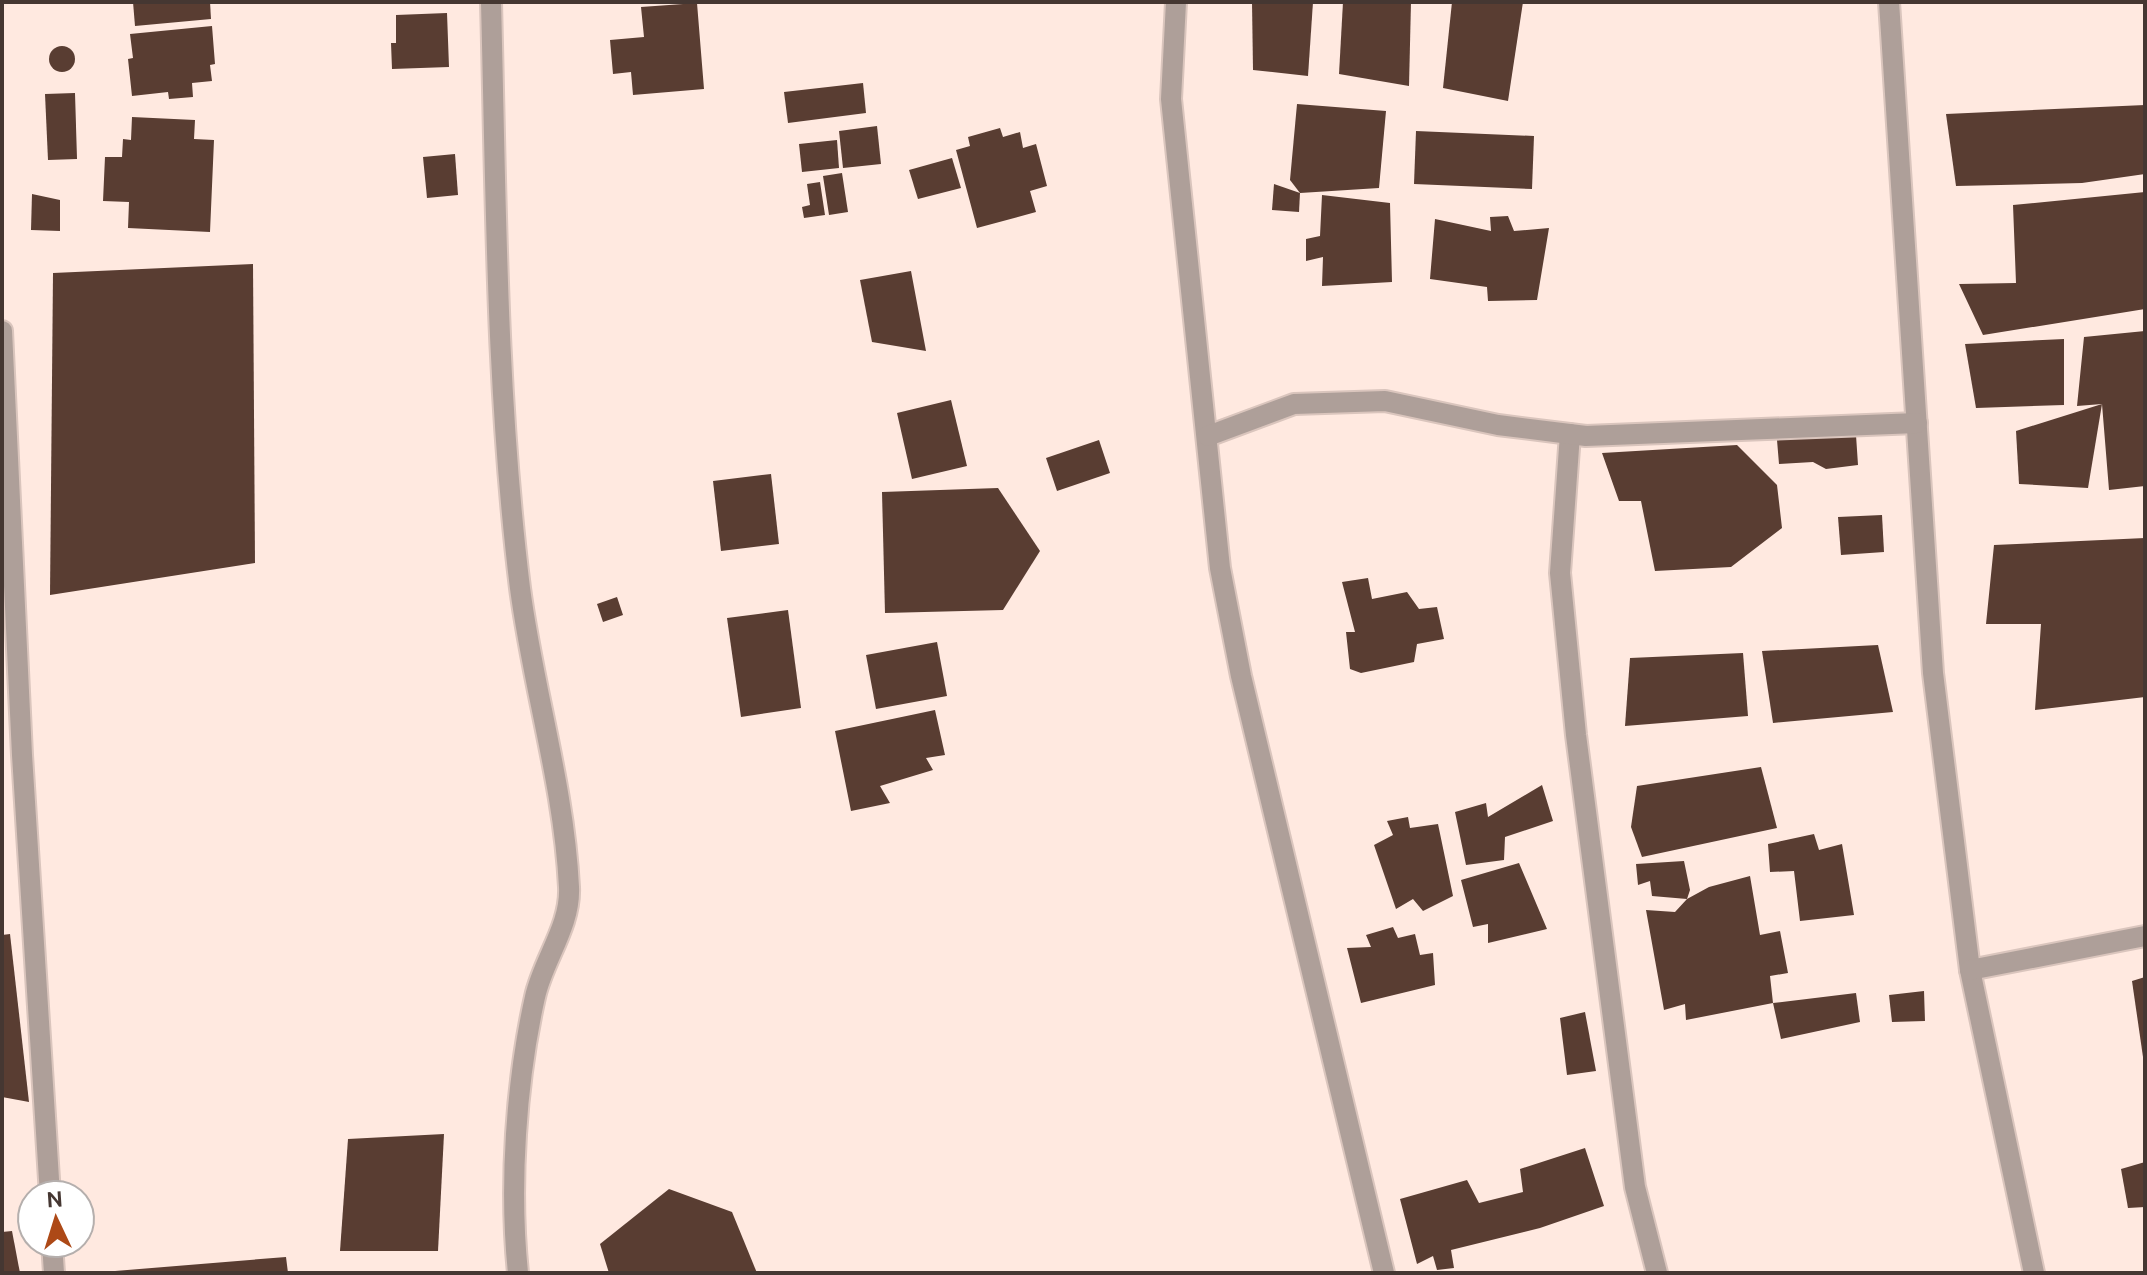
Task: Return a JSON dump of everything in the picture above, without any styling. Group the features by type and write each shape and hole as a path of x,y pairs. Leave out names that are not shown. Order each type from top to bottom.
{"street":[{"path":"491,2 496,259 521,590 561,812 570,891 559,937 536,993 523,1059 514,1232 518,1273"},
{"path":"1176,2 1171,99 1191,317 1208,436 1220,568 1241,676 1384,1273"},
{"path":"1889,2 1933,673 1970,970 2034,1273"},
{"path":"2,331 9,620 49,1179"},
{"path":"1208,436 1294,404 1385,401 1498,425 1570,434 1917,423"},
{"path":"1570,434 1560,573 1574,720 1635,1187 1657,1273"},
{"path":"1970,970 2145,936"}],"building":[{"path":"133,2 210,2 211,19 135,26"},
{"path":"1252,2 1313,2 1308,76 1253,70"},
{"path":"1343,2 1411,2 1409,86 1339,74"},
{"path":"1452,2 1523,2 1508,101 1443,88"},
{"path":"697,3 704,89 633,95 631,72 613,74 610,40 644,37 641,7"},
{"path":"447,13 449,67 392,69 391,43 396,43 396,15"},
{"path":"212,26 215,64 210,65 212,81 192,83 193,97 169,99 168,92 132,96 128,59 133,58 130,34"},
{"path":"62,46 71,50 75,59 71,68 62,72 53,68 49,59 53,50"},
{"path":"863,83 866,113 788,123 784,92"},
{"path":"75,93 77,159 48,160 45,94"},
{"path":"1297,104 1386,111 1379,188 1300,193 1290,180"},
{"path":"2145,105 2145,174 2082,183 1956,186 1946,114"},
{"path":"132,117 195,120 194,139 214,140 210,232 128,228 129,202 103,201 105,157 122,157 123,139 131,140"},
{"path":"877,126 881,164 843,168 839,131"},
{"path":"1000,128 1003,137 1020,132 1023,148 1036,144 1047,186 1030,191 1036,212 977,228 956,150 970,146 968,137"},
{"path":"1416,131 1534,136 1532,189 1414,184"},
{"path":"837,140 839,168 802,172 799,144"},
{"path":"455,154 458,195 427,198 423,157"},
{"path":"952,158 961,188 918,199 909,170"},
{"path":"842,173 848,212 829,215 823,176"},
{"path":"820,182 825,215 804,218 802,207 810,205 807,184"},
{"path":"1274,184 1300,193 1299,212 1272,210"},
{"path":"2145,192 2145,309 1983,335 1959,284 2016,283 2013,205"},
{"path":"32,194 60,200 60,231 31,230"},
{"path":"1322,195 1390,203 1392,282 1322,286 1323,257 1306,261 1306,239 1320,236"},
{"path":"1508,216 1514,231 1549,228 1537,300 1488,301 1487,287 1430,279 1435,219 1491,231 1490,217"},
{"path":"253,264 255,563 50,595 53,273"},
{"path":"911,271 926,351 872,342 860,280"},
{"path":"2145,331 2145,486 2109,490 2102,404 2077,406 2084,337"},
{"path":"2064,339 2064,405 1976,408 1965,344"},
{"path":"951,400 967,466 912,479 897,413"},
{"path":"2102,404 2088,488 2019,484 2016,431"},
{"path":"1856,435 1858,465 1826,469 1813,462 1779,464 1777,440"},
{"path":"1099,440 1110,473 1057,491 1046,458"},
{"path":"1737,445 1777,485 1782,528 1731,567 1655,571 1641,501 1619,501 1602,453"},
{"path":"771,474 779,544 721,551 713,481"},
{"path":"998,488 1040,551 1003,610 885,613 882,492"},
{"path":"1882,515 1884,552 1841,555 1838,517"},
{"path":"2145,538 2145,697 2035,710 2041,624 1986,624 1994,545"},
{"path":"1368,578 1372,599 1407,592 1419,609 1437,607 1444,639 1417,644 1414,662 1361,673 1350,669 1346,632 1355,632 1342,582"},
{"path":"617,597 623,615 603,622 597,604"},
{"path":"788,610 801,708 741,717 727,618"},
{"path":"937,642 947,696 876,709 866,655"},
{"path":"1878,645 1893,712 1773,723 1762,651"},
{"path":"1743,653 1748,716 1625,726 1630,658"},
{"path":"935,710 945,755 926,758 933,770 880,786 890,803 851,811 835,731"},
{"path":"1761,767 1777,828 1642,857 1631,827 1637,786"},
{"path":"1542,785 1553,821 1505,837 1504,860 1466,865 1455,812 1486,803 1488,817"},
{"path":"1408,817 1410,828 1438,824 1453,896 1423,911 1413,899 1396,909 1374,845 1393,835 1387,821"},
{"path":"1814,834 1819,850 1842,844 1854,915 1800,921 1794,871 1770,872 1768,844"},
{"path":"1684,861 1690,890 1687,899 1652,896 1650,881 1638,885 1636,864"},
{"path":"1519,863 1547,929 1488,943 1488,924 1473,927 1461,880"},
{"path":"1750,876 1760,935 1780,931 1788,973 1770,976 1773,1003 1686,1020 1685,1004 1664,1010 1646,910 1675,912 1687,899 1709,887"},
{"path":"1393,927 1398,938 1415,934 1420,955 1433,953 1435,985 1361,1003 1347,948 1371,947 1366,935"},
{"path":"10,934 29,1102 2,1097 2,935"},
{"path":"2145,977 2145,1057 2143,1057 2132,981"},
{"path":"1924,991 1925,1021 1892,1022 1889,995"},
{"path":"1856,993 1860,1022 1781,1039 1773,1003"},
{"path":"1585,1012 1596,1071 1567,1075 1560,1018"},
{"path":"444,1134 438,1251 340,1251 348,1139"},
{"path":"1585,1148 1604,1206 1540,1228 1451,1250 1454,1268 1437,1270 1433,1256 1417,1264 1400,1199 1467,1180 1479,1203 1523,1192 1520,1169"},
{"path":"2145,1162 2145,1207 2128,1208 2121,1169"},
{"path":"669,1189 732,1212 757,1273 609,1273 600,1244"},
{"path":"12,1231 20,1273 2,1273 2,1232"},
{"path":"286,1257 288,1273 115,1273 115,1271"}]}
